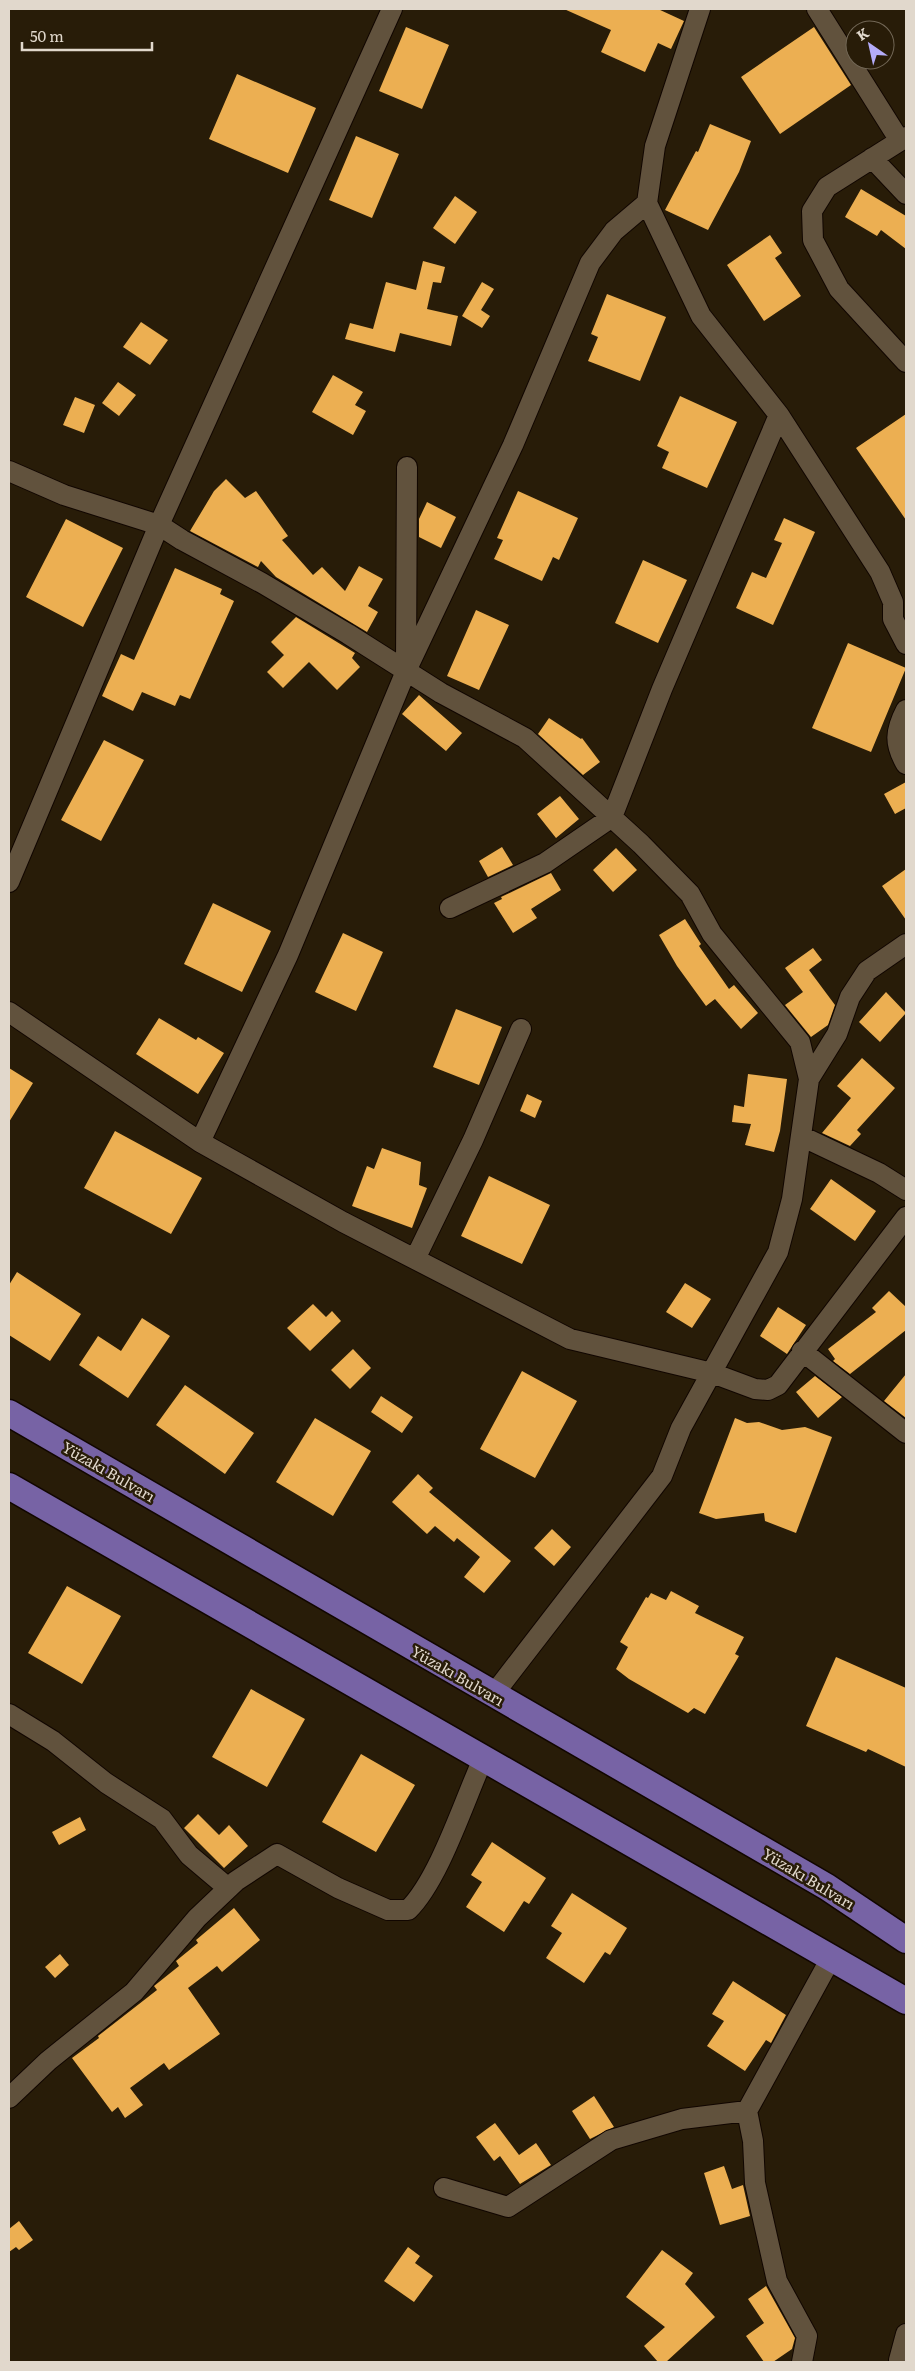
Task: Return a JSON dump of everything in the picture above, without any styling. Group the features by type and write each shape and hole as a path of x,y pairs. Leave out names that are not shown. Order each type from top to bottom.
{"main road":[{"name":"Yüzakı Bulvarı","path":"9,1413 827,1887 906,1940"},
{"path":"9,1486 906,2001"}],"street":[{"path":"9,882 159,525 392,9"},
{"path":"700,9 655,146 647,203 701,316 779,415 880,572 893,602 893,619 906,644"},
{"path":"817,9 903,139 827,187 812,211 813,240 839,289 906,362"},
{"path":"872,158 906,194"},
{"path":"200,1142 288,955 406,671 513,445 590,263 614,231 647,203"},
{"path":"450,908 545,863 612,817 662,689 779,415"},
{"path":"406,671 407,467"},
{"path":"9,471 64,495 159,525 182,540 277,592 441,693 525,738 612,817 690,894 712,934 800,1042 809,1079 792,1199 778,1252 681,1428 662,1476 493,1695"},
{"path":"906,710 900,721 897,748 906,764"},
{"path":"809,1079 837,1034 850,997 867,971 906,944"},
{"path":"9,1012 200,1142 342,1222 570,1339 712,1373 755,1389 768,1390 778,1384 906,1217"},
{"path":"415,1260 473,1140 521,1029"},
{"path":"801,1136 878,1173 906,1190"},
{"path":"802,1351 906,1432"},
{"path":"9,1714 53,1741 106,1783 162,1819 189,1855 228,1888"},
{"path":"9,2098 48,2061 134,1992 197,1918 228,1888 276,1854 338,1888 388,1910 408,1910 420,1898 439,1860 483,1759"},
{"path":"802,2362 807,2336 777,2281 755,2183 753,2141 747,2111 831,1958"},
{"path":"444,2188 508,2207 611,2140 682,2119 747,2111"},
{"path":"900,2361 906,2334"}],"building":[{"path":"564,9 658,9 684,21 671,49 658,43 645,72 601,52 611,30"},
{"path":"406,27 449,45 422,109 379,91"},
{"path":"814,27 851,85 780,134 741,77"},
{"path":"237,74 316,108 288,173 209,139"},
{"path":"710,124 751,141 739,172 708,230 665,210 696,151 698,152"},
{"path":"356,136 399,154 372,218 329,200"},
{"path":"861,189 906,216 906,249 881,230 877,236 845,217"},
{"path":"455,196 477,212 455,244 433,228"},
{"path":"770,235 782,253 775,258 801,296 764,321 727,265"},
{"path":"423,261 445,267 441,283 433,282 427,309 458,316 451,346 400,333 395,352 345,339 350,323 373,329 386,282 416,290"},
{"path":"482,282 494,289 481,310 490,316 482,328 462,316"},
{"path":"607,294 666,317 640,381 588,361 598,337 591,334"},
{"path":"141,322 168,340 150,365 123,347"},
{"path":"333,375 363,392 355,405 366,411 353,435 312,412"},
{"path":"118,382 136,395 119,416 102,403"},
{"path":"680,396 737,422 707,488 662,468 669,452 657,446"},
{"path":"75,397 95,405 84,433 63,425"},
{"path":"906,414 906,520 856,448"},
{"path":"226,479 245,498 256,491 288,536 282,540 313,575 322,567 345,591 359,566 383,579 368,606 378,612 367,632 276,577 261,561 258,567 190,531 214,491"},
{"path":"518,491 578,518 559,560 553,557 542,581 494,559 503,540 497,538"},
{"path":"427,502 456,517 441,548 419,537 419,519"},
{"path":"784,518 815,532 773,625 736,608 752,572 766,578 782,543 774,540"},
{"path":"66,519 123,548 83,627 26,597"},
{"path":"643,560 687,580 658,643 615,623"},
{"path":"175,568 222,589 220,594 234,601 190,699 180,695 175,706 142,692 133,711 102,696 121,654 134,660"},
{"path":"476,610 509,625 479,690 447,676"},
{"path":"296,617 355,653 352,658 360,667 337,690 309,662 283,688 267,672 284,655 271,642"},
{"path":"848,643 906,668 871,752 812,728"},
{"path":"419,695 462,733 446,751 402,714"},
{"path":"549,718 582,738 600,762 583,775 538,734"},
{"path":"104,740 144,760 101,841 61,820"},
{"path":"906,782 906,808 895,814 884,794"},
{"path":"560,796 579,819 556,838 537,814"},
{"path":"502,847 513,865 488,877 479,861"},
{"path":"616,848 637,870 613,892 593,870"},
{"path":"906,869 906,920 882,886"},
{"path":"551,873 561,890 531,909 537,918 513,933 494,903 502,899 501,897"},
{"path":"213,903 271,931 242,992 184,964"},
{"path":"685,919 701,944 699,946 729,989 734,985 758,1013 741,1029 715,999 706,1006 677,966 659,935"},
{"path":"343,933 383,952 356,1011 315,992"},
{"path":"813,948 822,960 809,970 835,1005 828,1025 811,1037 785,1005 803,992 785,968"},
{"path":"886,992 906,1013 880,1042 859,1022"},
{"path":"456,1009 502,1027 479,1085 433,1067"},
{"path":"159,1018 196,1040 198,1037 224,1053 198,1094 136,1054"},
{"path":"862,1058 895,1088 857,1130 861,1134 850,1146 822,1133 851,1098 837,1086"},
{"path":"9,1068 33,1083 9,1122"},
{"path":"748,1074 787,1079 780,1131 774,1152 745,1145 751,1124 732,1122 734,1105 744,1107"},
{"path":"527,1094 542,1101 535,1118 520,1111"},
{"path":"115,1131 202,1178 171,1234 84,1188"},
{"path":"382,1148 421,1162 419,1185 427,1188 412,1228 352,1206 367,1166 374,1169"},
{"path":"489,1176 550,1205 522,1264 461,1236"},
{"path":"831,1179 876,1211 855,1241 810,1209"},
{"path":"17,1272 81,1314 50,1361 9,1335 9,1285"},
{"path":"685,1283 711,1299 692,1328 666,1312"},
{"path":"889,1291 906,1307 906,1330 850,1374 833,1361 835,1359 828,1349 876,1312 872,1308"},
{"path":"313,1304 326,1317 332,1311 341,1321 310,1351 287,1328"},
{"path":"778,1307 806,1325 787,1354 760,1336"},
{"path":"142,1318 170,1336 128,1398 79,1365 98,1336 121,1351"},
{"path":"353,1349 371,1368 350,1389 331,1370"},
{"path":"522,1371 577,1401 535,1478 480,1449"},
{"path":"906,1374 906,1418 884,1401"},
{"path":"815,1376 842,1397 818,1418 796,1392"},
{"path":"185,1385 254,1433 225,1474 156,1425"},
{"path":"381,1396 413,1417 402,1433 371,1412"},
{"path":"315,1418 371,1451 333,1516 276,1482"},
{"path":"735,1418 747,1423 759,1422 782,1430 805,1427 832,1437 796,1533 765,1521 764,1513 716,1519 699,1513"},
{"path":"418,1474 433,1488 429,1492 511,1561 484,1593 464,1577 480,1557 457,1538 454,1542 435,1526 427,1534 392,1502"},
{"path":"552,1529 571,1547 554,1566 534,1548"},
{"path":"67,1586 121,1616 82,1684 28,1653"},
{"path":"671,1591 699,1606 695,1613 744,1637 735,1654 739,1656 705,1714 694,1708 688,1713 629,1679 616,1669 628,1647 620,1642 646,1597 648,1598 651,1593 666,1600"},
{"path":"836,1657 906,1688 906,1767 868,1749 866,1752 806,1726"},
{"path":"251,1689 305,1719 267,1787 212,1757"},
{"path":"361,1754 415,1785 376,1852 322,1822"},
{"path":"198,1814 219,1835 229,1825 248,1846 224,1868 184,1828"},
{"path":"80,1817 86,1830 59,1845 52,1832"},
{"path":"492,1842 546,1878 529,1904 524,1901 504,1932 466,1907 482,1882 471,1875"},
{"path":"572,1893 627,1928 610,1955 605,1952 584,1983 546,1958 562,1933 551,1926"},
{"path":"234,1908 260,1940 222,1972 217,1966 188,1988 220,2034 169,2070 164,2063 130,2088 143,2105 125,2118 118,2107 112,2112 72,2058 157,1990 154,1986 179,1966 176,1961 198,1943 196,1940"},
{"path":"60,1954 69,1965 55,1978 45,1967"},
{"path":"733,1981 786,2015 771,2043 766,2040 745,2071 707,2046 724,2021 712,2014"},
{"path":"594,2096 614,2127 590,2139 572,2111"},
{"path":"495,2123 519,2155 536,2143 551,2165 520,2184 500,2156 494,2161 476,2137"},
{"path":"724,2166 732,2189 743,2185 750,2216 720,2225 704,2173"},
{"path":"19,2221 33,2240 19,2250 16,2247 9,2252 9,2229"},
{"path":"408,2247 420,2256 415,2263 433,2276 414,2302 384,2281"},
{"path":"662,2250 693,2273 685,2284 715,2317 666,2362 658,2362 644,2346 665,2327 626,2297"},
{"path":"766,2286 795,2338 792,2349 773,2362 764,2362 746,2336 764,2323 748,2299"}]}
